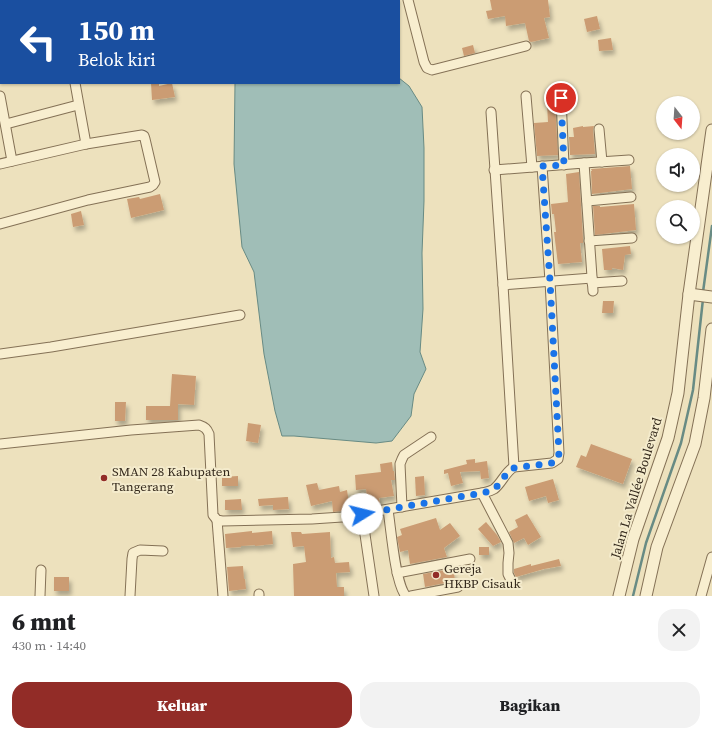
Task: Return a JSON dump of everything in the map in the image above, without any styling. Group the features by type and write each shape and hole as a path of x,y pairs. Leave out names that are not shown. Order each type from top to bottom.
{"street":[{"path":"408,0 424,62 427,68 432,70 526,46"},
{"path":"75,84 86,144"},
{"path":"0,96 12,161"},
{"path":"526,96 532,167"},
{"path":"561,98 564,165"},
{"path":"6,124 78,105"},
{"path":"490,112 514,468"},
{"path":"599,129 602,162"},
{"name":"Jalan La Vallée Boulevard","path":"619,596 633,539 668,438 678,393 689,294 712,130"},
{"path":"0,164 86,144 142,135 145,139 154,182 150,187 88,200 0,224"},
{"path":"494,170 628,160"},
{"path":"584,164 592,284"},
{"path":"217,520 312,519 342,517 388,510 493,490 509,470 552,463 558,459 559,453 550,281 542,166"},
{"path":"587,201 631,197"},
{"path":"590,241 632,238"},
{"path":"502,285 550,281 592,284 622,281"},
{"path":"689,294 712,297"},
{"path":"0,354 51,347 240,315"},
{"path":"646,596 657,546 694,444 704,398 712,328"},
{"path":"0,444 131,430 200,425 207,429 209,434 213,515 217,520 223,596"},
{"path":"402,507 400,464 402,459 404,455 431,437"},
{"path":"482,493 508,543 508,574 512,582"},
{"path":"388,510 397,572 406,596"},
{"path":"362,514 374,596"},
{"path":"130,596 133,553 140,550 163,551"},
{"path":"700,596 712,557"},
{"path":"397,572 470,559"},
{"path":"40,596 41,570"},
{"path":"411,596 458,587"}],"water":[{"path":"400,79 409,86 422,107 424,201 422,253 423,309 420,352 426,369 414,394 411,416 392,441 376,443 282,436 275,411 264,354 254,272 242,247 234,164 235,84 400,84"}],"building":[{"path":"490,0 548,0 550,17 544,18 549,38 531,42 529,41 525,23 506,26 505,16 488,19 486,11 492,10"},
{"path":"597,16 600,29 587,32 584,19"},
{"path":"611,38 613,50 599,51 598,40"},
{"path":"473,45 475,53 464,56 462,48"},
{"path":"151,84 159,84 159,86 172,84 175,97 152,100"},
{"path":"547,104 555,104 558,155 537,156 534,123 548,122"},
{"path":"594,126 595,154 570,155 569,137 574,137 573,128"},
{"path":"630,166 632,189 592,194 591,169"},
{"path":"579,172 583,239 583,243 580,243 582,262 558,264 554,232 556,232 554,214 552,214 551,204 568,202 566,174"},
{"path":"160,194 164,210 131,218 127,199 139,197 140,199"},
{"path":"634,204 636,230 595,235 593,206 600,207"},
{"path":"81,211 84,225 73,227 71,214"},
{"path":"630,246 631,254 625,255 623,270 612,268 612,270 604,270 602,249"},
{"path":"603,301 614,301 613,313 602,313"},
{"path":"172,374 196,376 194,405 178,404 178,420 146,420 146,406 170,406"},
{"path":"115,402 126,402 125,421 115,421"},
{"path":"248,423 261,425 258,443 246,441"},
{"path":"591,444 632,459 623,484 576,467 581,455 586,457"},
{"path":"475,459 475,463 487,461 489,478 481,479 480,471 460,472 463,483 451,486 448,473 444,474 444,470 467,464 466,460"},
{"path":"392,462 395,480 391,480 394,496 379,498 380,503 368,504 366,489 356,490 355,475 381,472 380,464"},
{"path":"238,476 238,486 222,486 222,477"},
{"path":"424,476 425,495 416,496 415,477"},
{"path":"553,479 559,500 548,503 546,496 529,501 525,487"},
{"path":"317,483 319,490 339,486 340,492 347,490 350,510 333,512 332,501 311,506 306,485"},
{"path":"288,497 289,509 273,510 273,505 259,506 258,499"},
{"path":"241,499 242,510 225,510 225,500"},
{"path":"527,514 541,537 528,545 524,538 514,543 509,532 518,527 515,520"},
{"path":"436,518 440,530 450,523 460,536 444,548 447,557 410,564 408,550 400,552 397,537 402,535 400,529"},
{"path":"486,522 501,542 493,546 478,529"},
{"path":"252,531 252,533 272,531 273,544 226,548 225,534"},
{"path":"291,532 301,532 302,534 330,532 331,558 334,557 335,563 349,562 350,572 336,573 337,587 344,587 344,596 294,596 293,564 306,562 304,546 293,547"},
{"path":"479,547 489,547 489,555 479,555"},
{"path":"559,559 561,566 516,577 514,573 514,569"},
{"path":"243,566 246,589 229,591 227,567"},
{"path":"450,569 451,572 454,572 455,581 425,587 423,574"},
{"path":"54,577 69,577 69,591 54,591"}],"waterway":[{"path":"703,292 712,226"},
{"path":"633,596 646,543 681,443 693,390 703,299"}],"place":[{"name":"SMAN 28 Kabupaten Tangerang","path":"104,478"},
{"name":"Gereja HKBP Cisauk","path":"436,575"}],"route":[{"path":"362,514 493,490 509,470 518,466 552,463 558,459 559,453 550,281 542,166 564,165 561,98"}]}
